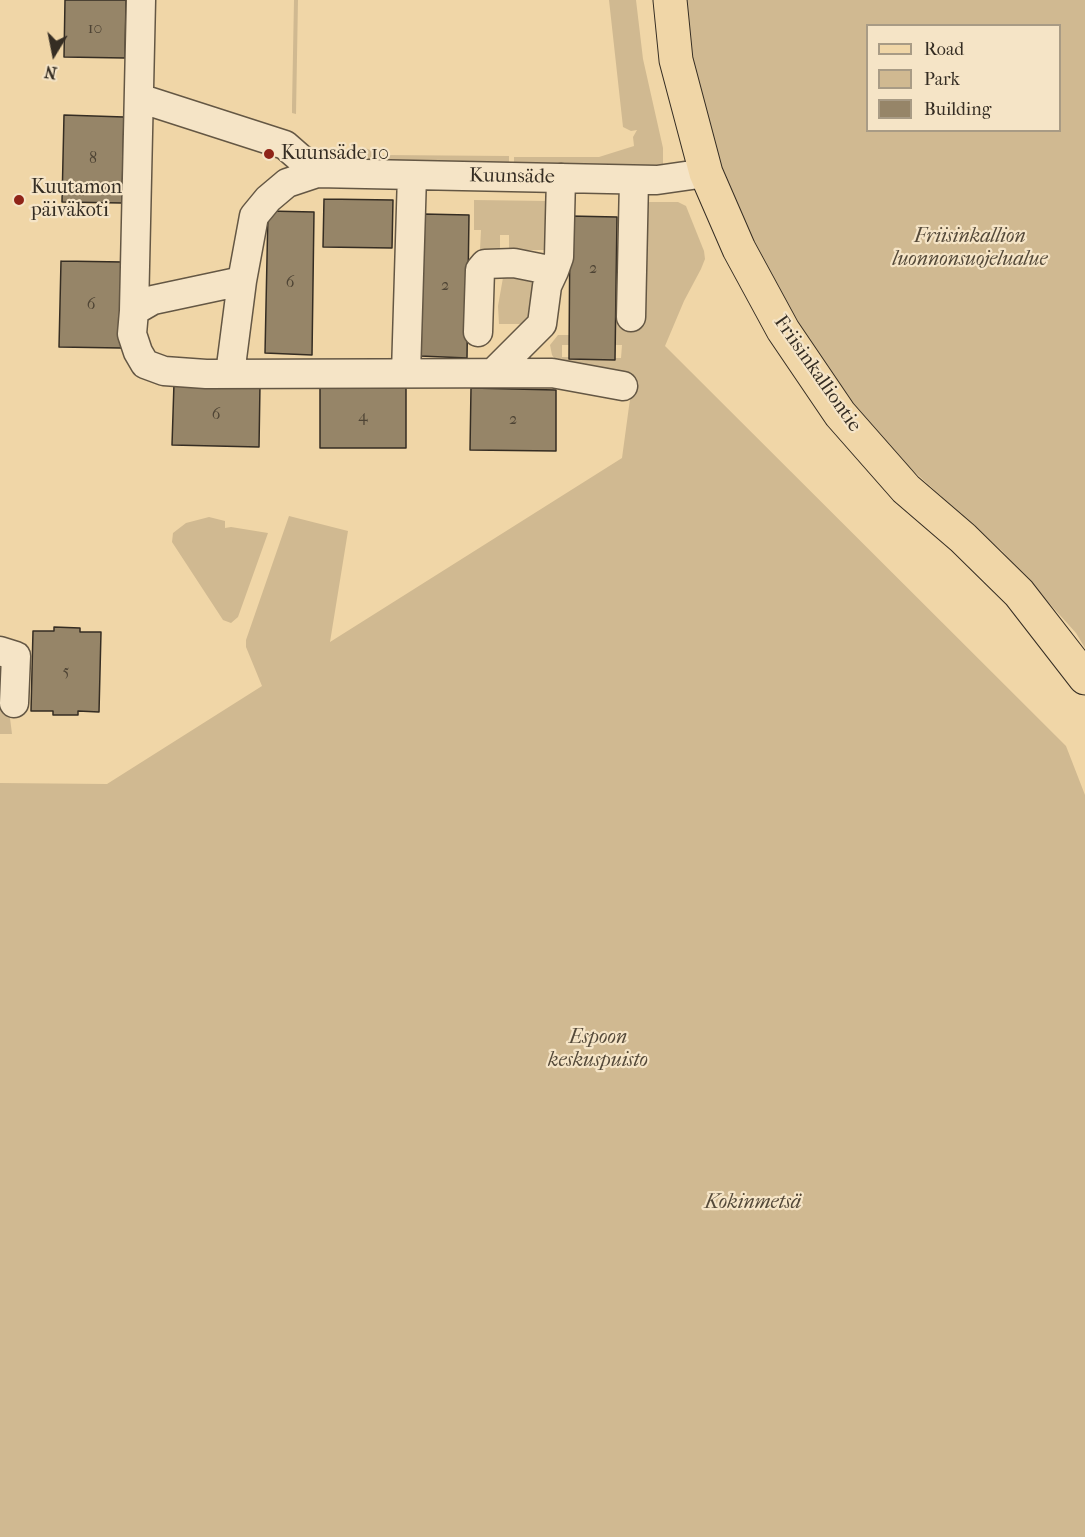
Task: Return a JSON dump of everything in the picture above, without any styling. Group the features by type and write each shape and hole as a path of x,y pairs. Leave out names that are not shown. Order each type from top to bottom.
{"main road":[{"name":"Friisinkalliontie","path":"670,0 676,60 706,173 739,249 783,330 840,414 906,489 963,538 1020,593 1085,678"}],"street":[{"path":"141,0 132,334 145,364 164,371 230,374 552,374 623,386"},
{"path":"139,98 285,145 317,173"},
{"name":"Kuunsäde","path":"230,374 242,281 254,216 268,199 287,183 317,173 657,180 706,173"},
{"path":"406,373 412,175"},
{"path":"552,374 543,342 542,324 547,286 559,258 561,178"},
{"path":"631,317 634,180"},
{"path":"478,332 480,270 485,264 514,263 554,271"},
{"path":"134,311 153,300 242,281"},
{"path":"493,373 542,324"},
{"path":"0,651 16,656 14,703"}],"green space":[{"path":"294,0 298,0 296,114 292,113"},
{"path":"609,0 636,0 643,59 663,148 663,164 658,168 514,167 514,157 599,157 634,146 633,137 637,130 631,131 623,127"},
{"name":"Friisinkallion luonnonsuojelualue","path":"686,0 1085,0 1085,648 1076,633 1002,551 899,458 821,367 758,263 717,156 693,60"},
{"path":"363,147 382,155 509,156 509,166 373,163 359,151"},
{"path":"474,200 547,201 547,250 509,250 509,235 500,235 500,250 480,250 481,230 474,230"},
{"name":"Kokinmetsä","path":"643,202 678,202 686,206 704,251 705,259 701,269 684,301 665,346 1066,746 1085,795 1085,1537 0,1537 0,783 107,784 262,686 246,647 246,640 289,516 348,531 330,642 622,458 633,377 557,362 552,355 550,345 558,335 569,335 569,345 562,345 562,357 615,360 615,358 621,358 622,345 615,345 616,321 640,322"},
{"path":"504,272 535,279 533,311 522,324 499,324 498,306"},
{"path":"209,517 225,521 225,528 268,533 238,617 231,623 223,620 172,542 173,533 186,523"},
{"path":"0,685 6,686 12,734 0,734"}],"building":[{"path":"65,0 126,0 125,58 64,57"},
{"path":"64,115 124,117 122,203 62,202"},
{"path":"324,199 393,200 392,248 323,247"},
{"path":"268,211 314,212 312,355 265,353"},
{"path":"423,214 469,215 467,358 420,356"},
{"path":"570,216 617,217 615,360 569,359"},
{"path":"61,261 123,262 121,348 59,347"},
{"path":"174,383 260,385 259,447 172,445"},
{"path":"320,386 406,387 406,448 320,448"},
{"path":"471,388 556,390 556,451 470,450"},
{"path":"54,627 80,628 80,632 101,632 99,712 78,711 78,715 53,715 53,711 31,711 33,631 54,631"}],"place":[{"name":"Kuunsäde 10","path":"269,154"},
{"name":"Kuutamon päiväkoti","path":"19,200"}],"park label":[{"name":"Espoon keskuspuisto","path":"598,1050"}]}
